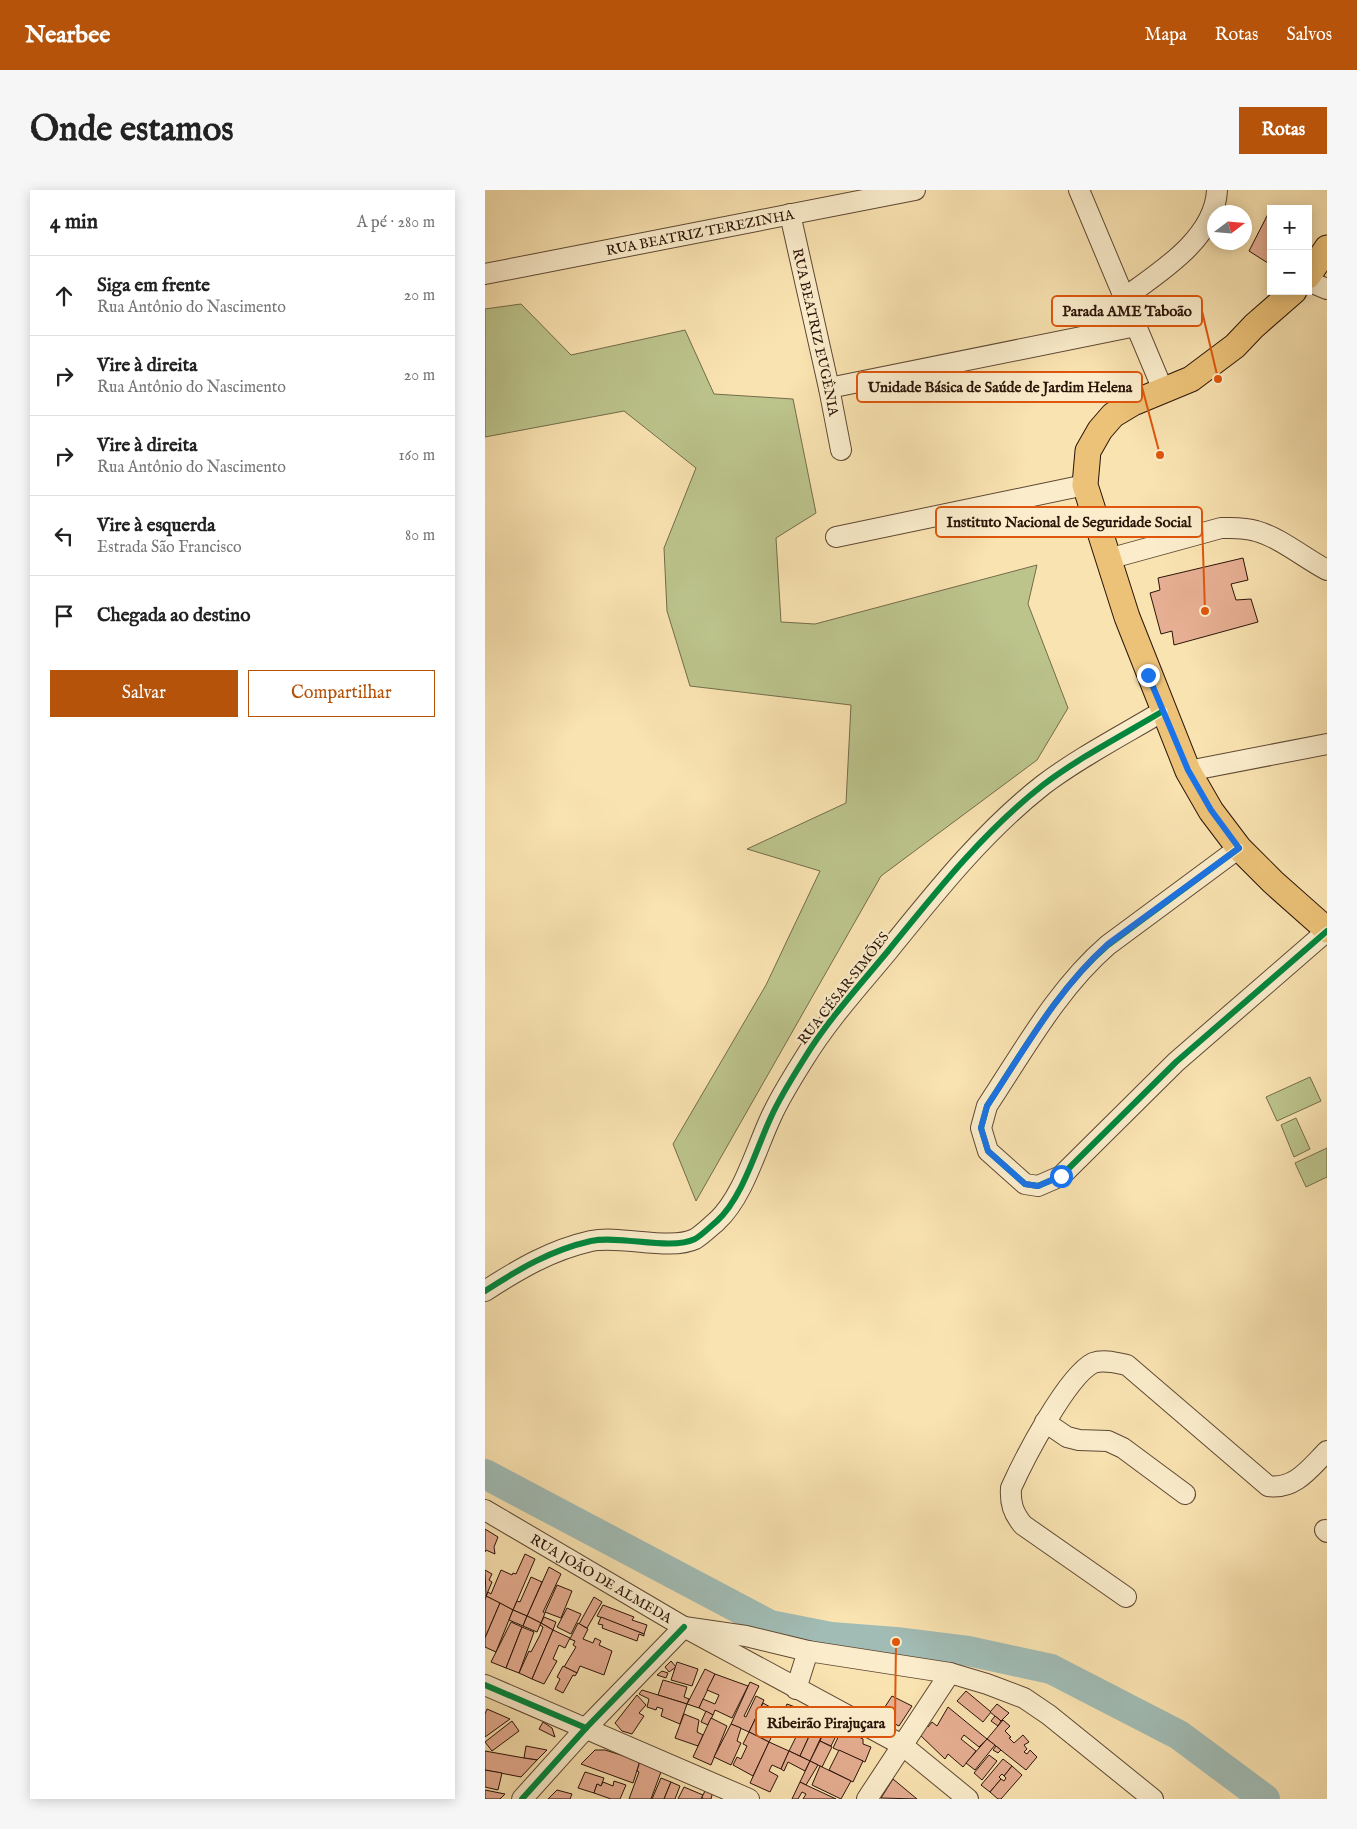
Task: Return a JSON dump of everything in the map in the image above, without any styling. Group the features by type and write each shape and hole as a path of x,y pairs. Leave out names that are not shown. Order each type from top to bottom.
{"main road":[{"path":"1312,270 1327,248"},
{"path":"1289,295 1254,326 1235,346 1191,379 1163,390 1113,415 1100,430 1088,451 1085,485 1127,617 1188,770 1211,810 1239,848 1327,931"}],"street":[{"name":"RUA BEATRIZ TEREZINHA","path":"485,274 915,190"},
{"path":"1079,190 1163,390"},
{"path":"1125,298 1171,264 1201,232 1212,216 1217,190"},
{"name":"RUA BEATRIZ EUGÊNIA","path":"789,214 829,388 841,450"},
{"path":"1312,283 1327,289"},
{"path":"829,388 1136,326"},
{"path":"836,537 1085,485"},
{"path":"1108,559 1221,528 1239,528 1256,531 1272,538 1327,570"},
{"name":"RUA CÉSAR SIMÕES","path":"485,1291 537,1259 561,1249 595,1241 633,1240 672,1243 695,1239 718,1220 733,1203 772,1114 805,1057 849,998 950,875 1002,821 1042,786 1068,768 1163,711"},
{"path":"1188,770 1327,744"},
{"path":"1239,848 1108,944 1071,981 987,1106 981,1128 988,1151 1025,1184 1038,1186 1061,1176 1176,1062 1327,931"},
{"path":"1126,1597 1023,1525 1012,1508 1011,1488 1045,1422 1083,1370 1095,1362 1108,1361 1127,1365 1268,1486 1279,1488 1296,1482 1327,1451"},
{"path":"1045,1422 1067,1437 1079,1440 1108,1441 1123,1448 1185,1494"},
{"name":"RUA JOÃO DE ALMEDA","path":"485,1510 684,1627 902,1745 969,1799"},
{"path":"522,1799 586,1728 684,1627 746,1636 808,1651 950,1673 987,1684 1024,1698 1153,1799"},
{"path":"796,1689 808,1651"},
{"path":"867,1799 950,1673"},
{"path":"485,1684 749,1799"}],"green space":[{"path":"521,304 571,355 685,330 714,394 793,399 816,513 776,538 781,622 815,624 1037,565 1028,604 1068,708 1037,760 881,876 696,1201 673,1144 766,985 820,871 747,849 846,803 851,705 690,686 667,611 664,548 696,468 624,411 485,437 485,309"},
{"path":"1310,1077 1321,1101 1277,1121 1266,1097"},
{"path":"1296,1118 1310,1149 1294,1157 1281,1125"},
{"path":"1327,1148 1327,1177 1306,1187 1295,1163"}],"building":[{"path":"1267,216 1267,262 1249,251 1252,250 1252,245"},
{"path":"1243,558 1248,580 1231,584 1236,600 1251,599 1258,622 1174,645 1172,631 1161,634 1150,593 1160,590 1158,578"},
{"path":"485,1529 498,1537 494,1547 495,1554 486,1550 485,1552"},
{"path":"525,1554 535,1559 513,1610 486,1596 488,1592 491,1594 501,1570 512,1575 513,1573 516,1574"},
{"path":"549,1567 561,1574 543,1612 545,1613 541,1623 527,1616"},
{"path":"485,1570 492,1574 489,1580 492,1582 486,1596"},
{"path":"531,1577 542,1582 527,1616 513,1610 517,1601 520,1602"},
{"path":"557,1585 572,1591 561,1618 545,1612"},
{"path":"486,1596 500,1603 485,1638 485,1600"},
{"path":"594,1597 602,1602 587,1628 579,1624"},
{"path":"500,1603 513,1610 496,1652 485,1647 485,1638"},
{"path":"603,1605 634,1617 632,1620 647,1625 644,1634 597,1616"},
{"path":"567,1608 581,1614 571,1634 557,1627"},
{"path":"513,1610 527,1616 523,1626 509,1620"},
{"path":"527,1616 541,1623 537,1632 523,1626"},
{"path":"544,1617 556,1622 553,1630 541,1623"},
{"path":"601,1617 644,1634 644,1636 639,1634 637,1641 602,1628 603,1625 598,1624"},
{"path":"511,1622 522,1627 506,1668 491,1662"},
{"path":"541,1623 553,1630 532,1679 519,1673 529,1651 531,1652 540,1635 543,1627 540,1625"},
{"path":"578,1623 588,1629 583,1639 593,1643 595,1638 601,1641 599,1645 612,1651 604,1675 580,1666 577,1673 564,1667 576,1647 573,1645 575,1641 570,1639"},
{"path":"522,1627 534,1632 519,1673 506,1668"},
{"path":"553,1630 570,1638 565,1648 559,1645 553,1659 557,1661 544,1684 532,1679"},
{"path":"671,1661 676,1667 669,1672 665,1667"},
{"path":"677,1662 698,1669 692,1686 671,1680"},
{"path":"563,1666 577,1673 575,1676 573,1675 563,1693 555,1689 560,1679 557,1677"},
{"path":"705,1669 715,1674 699,1708 687,1704"},
{"path":"662,1671 668,1673 666,1678 657,1675"},
{"path":"715,1674 748,1686 732,1718 715,1710 713,1715 699,1708 703,1699 715,1704 719,1695 707,1690"},
{"path":"663,1680 687,1687 684,1697 689,1699 687,1704 658,1695"},
{"path":"750,1682 759,1686 744,1716 746,1717 756,1696 764,1700 749,1732 731,1724"},
{"path":"642,1690 687,1704 680,1724 661,1716 663,1709 657,1707 656,1710 647,1707 649,1699 639,1694"},
{"path":"966,1691 991,1712 983,1722 957,1701"},
{"path":"637,1695 646,1705 639,1713 644,1716 632,1734 622,1731 615,1723"},
{"path":"892,1696 912,1706 899,1726 879,1716"},
{"path":"763,1703 772,1708 766,1719 778,1724 769,1742 749,1732"},
{"path":"787,1704 806,1711 793,1736 784,1731 790,1718 787,1716 781,1728 777,1726"},
{"path":"997,1704 1009,1713 1001,1721 990,1712"},
{"path":"948,1707 987,1739 979,1747 964,1735 961,1739 976,1751 963,1767 948,1754 945,1759 919,1734 926,1724 928,1727 932,1722 937,1726"},
{"path":"487,1709 510,1719 485,1737 485,1714"},
{"path":"706,1711 713,1715 708,1725 701,1722"},
{"path":"812,1711 819,1715 800,1756 789,1751 805,1719 808,1720"},
{"path":"684,1714 699,1720 697,1732 703,1735 698,1746 675,1738"},
{"path":"819,1715 829,1720 810,1761 800,1756"},
{"path":"995,1716 1001,1721 998,1726 991,1721"},
{"path":"711,1718 727,1726 711,1765 693,1757"},
{"path":"829,1720 841,1726 831,1746 820,1741"},
{"path":"1003,1720 1010,1726 1005,1731 1011,1737 1009,1738 1014,1743 1023,1735 1029,1742 1024,1745 1027,1749 1024,1752 1027,1754 1030,1750 1037,1757 1026,1770 987,1739"},
{"path":"512,1721 519,1731 492,1751 485,1742"},
{"path":"543,1722 552,1728 555,1737 539,1729"},
{"path":"731,1724 741,1728 737,1741 741,1743 731,1765 714,1757"},
{"path":"842,1729 863,1739 863,1744 871,1747 865,1762 833,1748"},
{"path":"749,1732 769,1742 753,1776 733,1765 737,1757 741,1759 747,1746 743,1744"},
{"path":"987,1739 995,1745 975,1770 966,1763"},
{"path":"820,1741 832,1747 822,1767 810,1761"},
{"path":"769,1742 789,1751 781,1769 772,1765 769,1771 778,1776 770,1792 750,1783"},
{"path":"526,1746 547,1750 537,1760 524,1758"},
{"path":"996,1746 1001,1750 998,1753 993,1750"},
{"path":"595,1750 605,1750 640,1761 633,1783 581,1764"},
{"path":"839,1750 863,1761 853,1782 829,1770"},
{"path":"485,1751 537,1760 521,1777 485,1770"},
{"path":"789,1751 810,1761 805,1771 788,1762 784,1771 781,1769"},
{"path":"989,1755 997,1761 982,1780 974,1773"},
{"path":"1003,1759 1012,1766 1004,1776 1002,1774 999,1777 1001,1779 990,1792 981,1785"},
{"path":"640,1761 662,1769 651,1799 629,1799 639,1772 637,1771"},
{"path":"810,1761 818,1765 806,1785 800,1782"},
{"path":"820,1766 851,1781 841,1799 812,1785"},
{"path":"1012,1766 1022,1775 1001,1799 998,1799 990,1792 1001,1779 1004,1781 1006,1778 1004,1776"},
{"path":"485,1770 502,1773 498,1790 485,1787"},
{"path":"585,1772 604,1778 601,1786 597,1784 594,1793 578,1788"},
{"path":"661,1778 671,1782 664,1799 652,1799"},
{"path":"893,1779 917,1799 881,1798"},
{"path":"614,1781 626,1785 620,1799 611,1799 594,1793 597,1784 601,1786 603,1782 613,1786"},
{"path":"671,1782 680,1786 675,1799 664,1799"},
{"path":"800,1782 836,1799 803,1799 806,1794 802,1792 798,1799 792,1799"},
{"path":"684,1787 703,1795 701,1799 678,1799"},
{"path":"707,1787 713,1791 711,1799 703,1799 702,1797"},
{"path":"485,1790 505,1794 500,1799 485,1799"},
{"path":"557,1790 572,1794 570,1799 548,1799"}],"waterway":[{"path":"485,1474 770,1625 831,1637 896,1642 968,1651 1051,1669 1179,1735 1265,1799"}],"cycle path":[{"path":"485,1291 536,1261 576,1245 603,1240 672,1244 685,1242 695,1239 717,1221 726,1211 742,1186 778,1102 813,1045 844,1004 961,864 1000,823 1043,785 1087,756 1163,711"},
{"path":"1239,848 1108,945 1073,980 1028,1042 987,1106 981,1128 988,1151 1025,1184 1038,1186 1061,1176 1176,1062 1327,931"},
{"path":"522,1799 586,1728 684,1627"},
{"path":"485,1685 586,1728"}],"place":[{"name":"Parada AME Taboão","path":"1218,379"},
{"name":"Unidade Básica de Saúde de Jardim Helena","path":"1160,455"},
{"name":"Instituto Nacional de Seguridade Social","path":"1205,611"},
{"name":"Ribeirão Pirajuçara","path":"896,1642"}],"route":[{"path":"1061,1176 1038,1186 1025,1184 988,1151 981,1128 987,1106 1071,981 1088,962 1108,944 1239,848 1211,810 1188,770 1148,675"}]}
